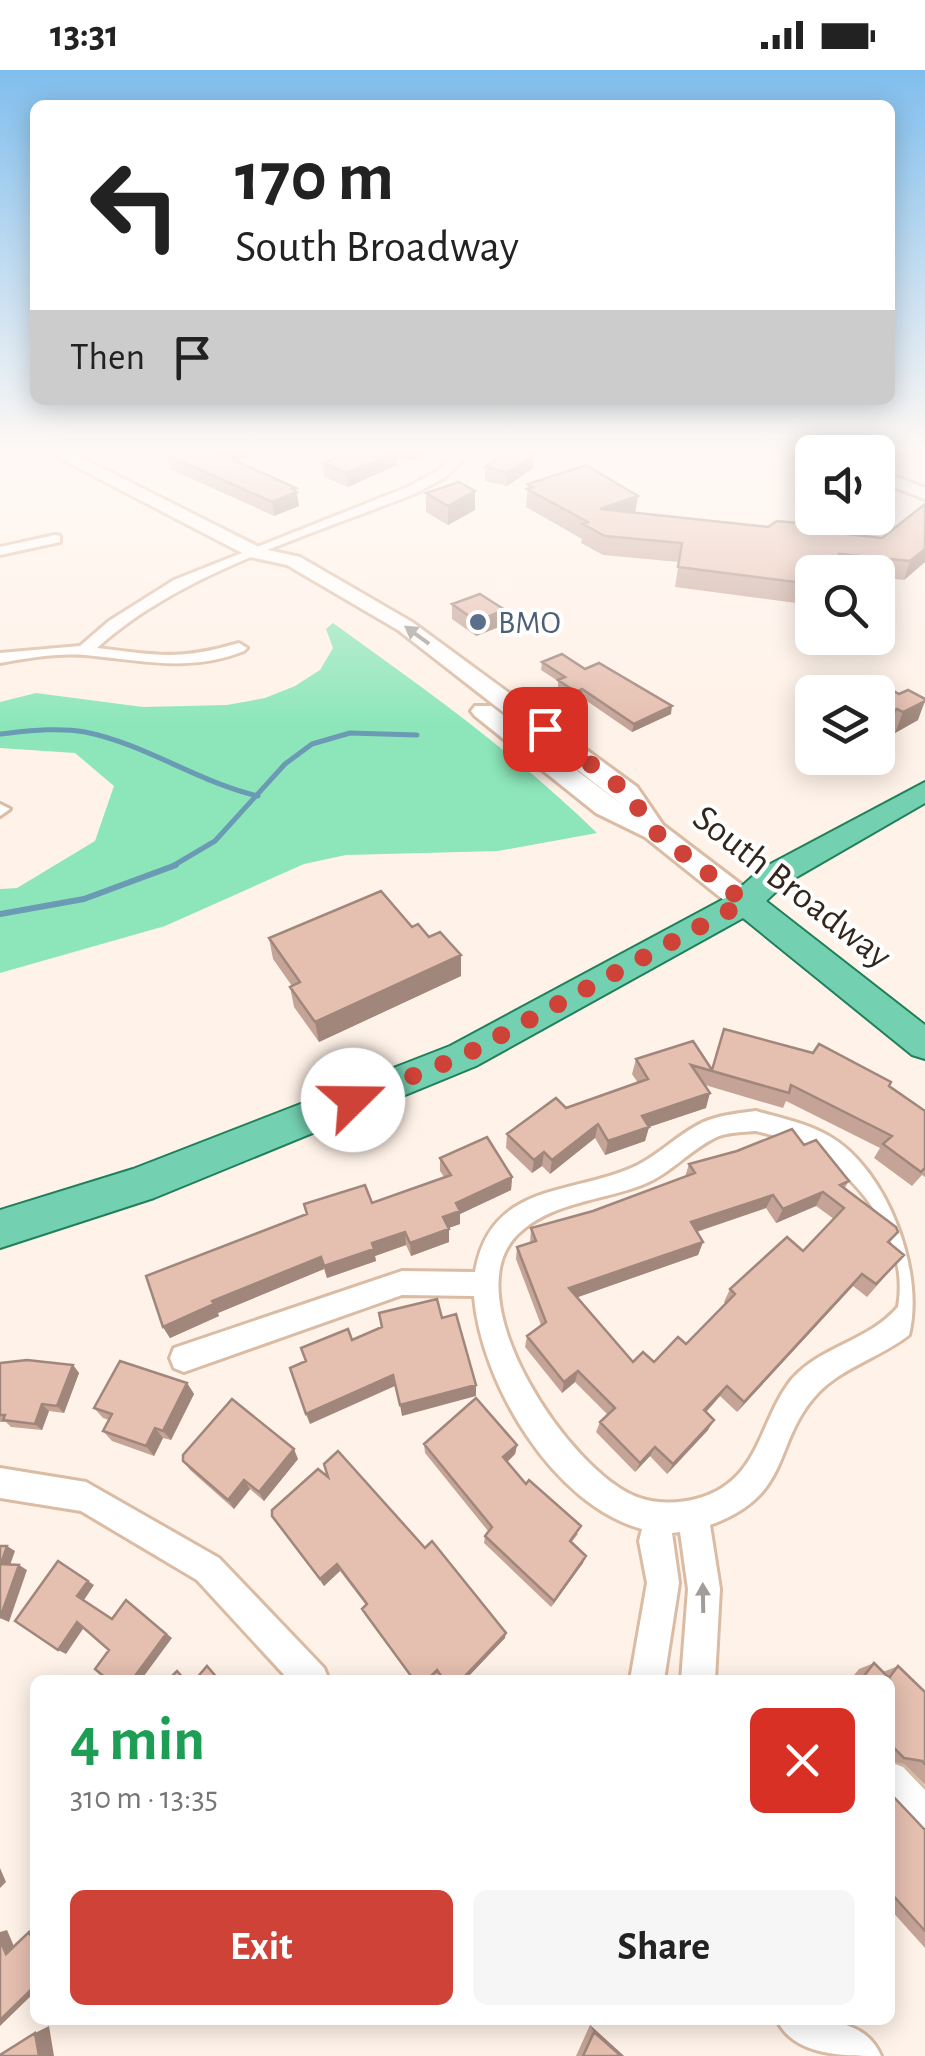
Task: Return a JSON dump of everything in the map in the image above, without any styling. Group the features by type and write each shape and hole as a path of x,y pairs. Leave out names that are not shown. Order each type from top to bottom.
{"main road":[{"name":"South Broadway","path":"235,542 258,553 270,568 368,626 605,807 654,831 925,1046"},
{"path":"0,1229 139,1185 463,1056 745,902 772,877 925,791"},
{"path":"745,902 797,892 925,820"}],"street":[{"path":"0,551 43,542"},
{"path":"84,651 146,601 179,583 286,542"},
{"path":"0,658 84,651 176,664 216,659 239,648"},
{"path":"756,1122 822,1144 884,1197 906,1224 921,1268 919,1288 910,1313 893,1329 828,1366 801,1390 764,1466 752,1480 716,1510 693,1516 660,1518 614,1503 580,1473 520,1405 490,1321 484,1284 496,1243 511,1224 533,1208 649,1171 719,1126 756,1122"},
{"path":"184,1358 402,1283 450,1280 484,1284"},
{"path":"0,1483 86,1497 208,1568 307,1675"},
{"path":"693,1516 704,1589 698,1675"},
{"path":"648,1675 663,1583 654,1541 660,1518"},
{"path":"895,1785 925,1816"},
{"path":"806,2025 861,2056"}],"green space":[{"path":"333,623 502,749 597,833 498,851 346,855 304,864 165,926 0,973 0,889 17,888 95,841 114,786 75,753 0,748 0,702 36,693 143,707 227,705 265,698 320,670 333,648 326,629"}],"building":[{"path":"667,542 925,542 925,549 910,561 895,560 895,555 795,555 795,582 678,567 682,543"},
{"path":"480,594 505,610 476,621 452,604"},
{"path":"562,654 585,669 599,663 672,706 634,724 582,689 576,692 558,680 565,677 542,662"},
{"path":"908,690 925,699 903,712 897,709 895,692"},
{"path":"381,891 412,927 418,924 429,937 440,932 461,955 315,1022 290,987 300,982 269,938"},
{"path":"724,1029 813,1053 819,1044 891,1082 889,1086 925,1111 925,1168 921,1172 883,1144 892,1136 791,1085 789,1093 691,1065 710,1093 642,1116 649,1127 608,1141 598,1124 552,1160 544,1152 534,1160 507,1134 556,1098 566,1108 648,1079 636,1059 693,1041 712,1070"},
{"path":"792,1129 804,1145 816,1140 849,1181 840,1185 896,1227 898,1232 888,1242 904,1255 876,1284 862,1274 744,1402 727,1386 704,1410 714,1420 673,1464 655,1447 640,1463 600,1422 615,1408 578,1371 564,1382 527,1336 546,1322 517,1247 536,1241 531,1228 593,1211 695,1173 689,1164 737,1151","holes":["823,1192 844,1208 803,1251 787,1237 730,1289 735,1294 686,1344 678,1337 654,1362 643,1352 633,1362 569,1288 703,1242 691,1222 773,1195 783,1209"]},
{"path":"487,1137 512,1177 456,1203 460,1211 443,1217 449,1229 410,1243 405,1232 372,1243 374,1249 324,1266 321,1257 212,1301 214,1304 163,1327 146,1276 307,1214 304,1204 365,1185 372,1203 451,1175 440,1158"},
{"path":"437,1299 442,1318 456,1314 476,1385 400,1405 393,1375 306,1414 290,1368 306,1361 301,1348 348,1329 352,1340 382,1327 379,1313"},
{"path":"27,1360 73,1365 57,1406 42,1404 35,1424 3,1420 0,1363"},
{"path":"120,1361 187,1383 163,1431 155,1428 146,1446 103,1431 112,1414 94,1408"},
{"path":"476,1398 517,1445 503,1457 526,1484 529,1480 581,1526 570,1541 586,1556 554,1601 485,1536 492,1527 424,1444"},
{"path":"232,1399 294,1449 259,1492 244,1480 228,1500 183,1461 183,1455"},
{"path":"338,1451 425,1548 432,1541 506,1633 466,1675 440,1675 437,1670 432,1675 410,1675 362,1609 367,1604 337,1564 320,1579 272,1516 272,1510 318,1469 328,1477 324,1464"},
{"path":"0,1546 7,1546 1,1564 19,1565 0,1618"},
{"path":"58,1561 88,1581 77,1596 112,1619 126,1600 166,1634 136,1675 102,1675 95,1669 109,1650 77,1622 58,1650 15,1621"},
{"path":"874,1663 886,1675 865,1675"},
{"path":"207,1666 215,1675 199,1675"},
{"path":"898,1666 925,1692 925,1764 904,1758 895,1749 895,1675 891,1675"},
{"path":"895,1798 925,1830 925,1931 895,1898"},
{"path":"29,1932 30,1991 0,2020 0,1940 6,1954"},
{"path":"594,2032 621,2056 583,2056"},
{"path":"35,2033 39,2056 0,2056 0,2055"}],"waterway":[{"path":"0,734 85,732 129,745 214,782 256,796"},
{"path":"256,796 285,764 312,744 350,733 417,735"},
{"path":"172,867 215,841 256,796"},
{"path":"172,867 176,865"},
{"path":"0,914 84,899 172,867"}],"place":[{"name":"BMO","path":"478,622"}],"route":[{"path":"353,1100 463,1056 745,902 654,831 628,793 545,729"}]}
